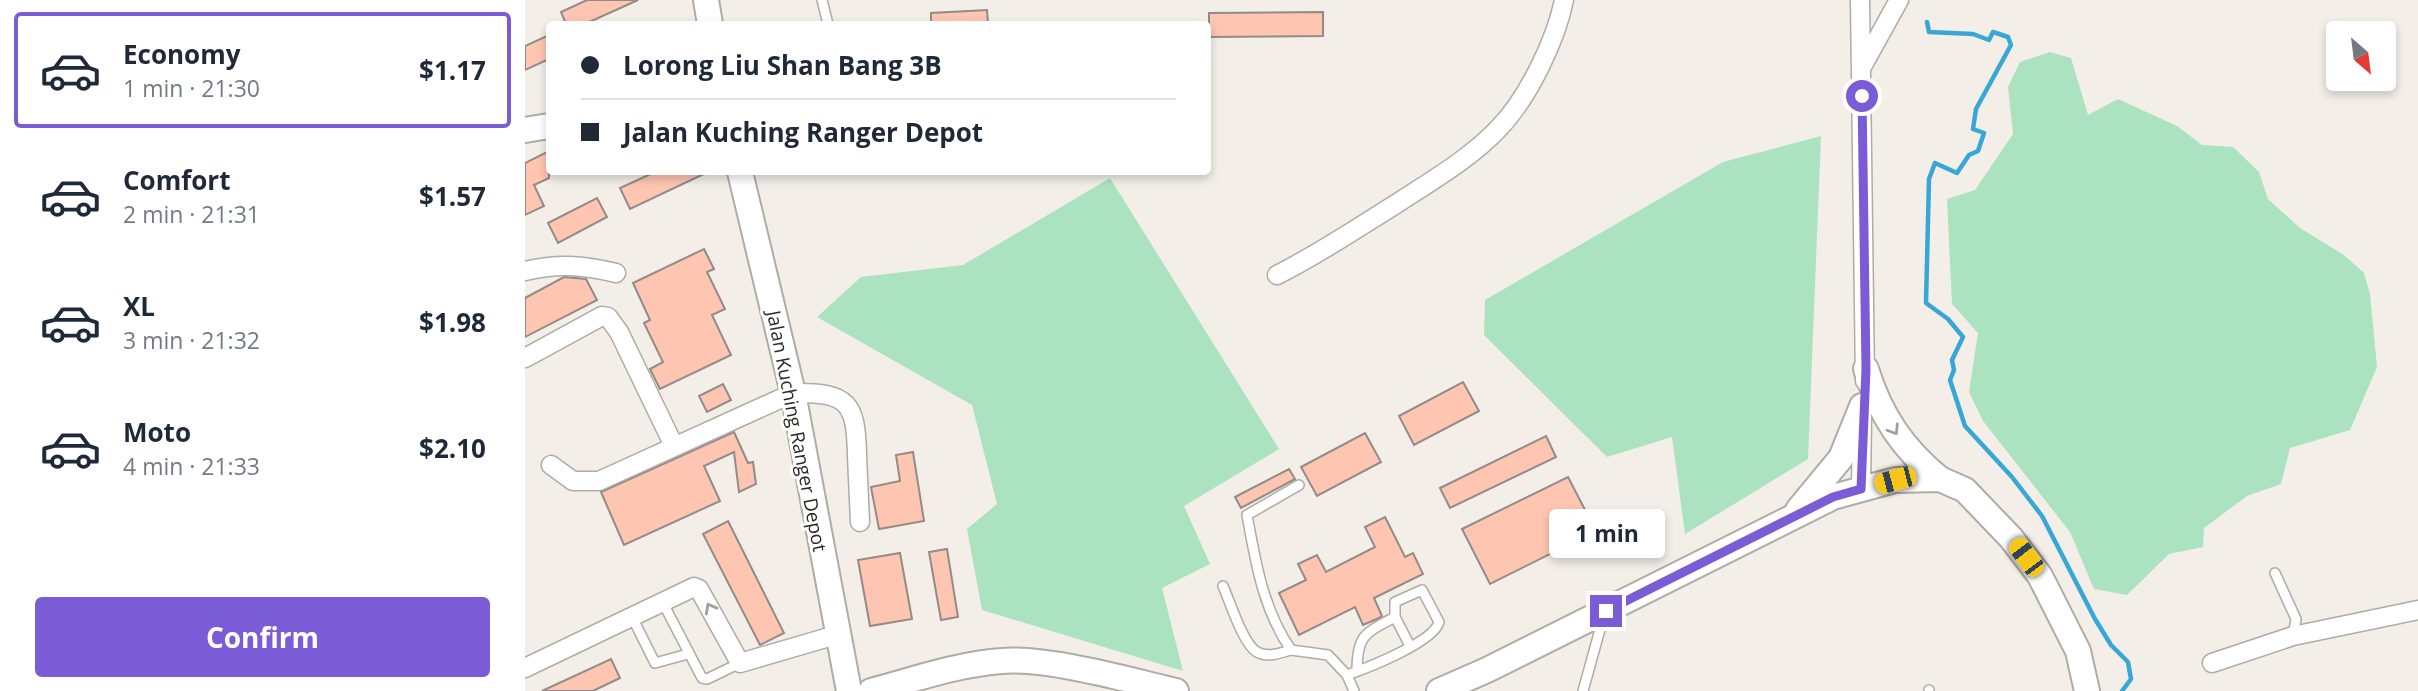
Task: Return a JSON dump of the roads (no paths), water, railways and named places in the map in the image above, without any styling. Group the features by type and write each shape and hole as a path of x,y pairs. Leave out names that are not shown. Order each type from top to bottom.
{"street":[{"path":"706,0 710,21"},
{"path":"1277,275 1331,247 1444,173 1500,127 1535,76 1560,21 1565,0"},
{"path":"1860,0 1866,369 1862,406 1861,489"},
{"path":"1861,68 1899,0"},
{"path":"525,130 546,126"},
{"name":"Jalan Kuching Ranger Depot","path":"741,175 793,393 836,635 849,691"},
{"path":"525,271 550,265 573,264 616,273"},
{"path":"525,358 602,316 608,317 619,332 674,446"},
{"path":"1866,369 1874,393 1894,432 1914,457 1940,479 1965,491 2011,538 2040,576 2078,650 2087,691"},
{"path":"551,465 573,481 599,481 793,393 821,393 844,403 856,419 860,522"},
{"path":"1791,518 1841,458 1862,406"},
{"path":"1439,691 1833,497 1895,480 1940,479"},
{"path":"525,668 698,587 740,663 836,635"},
{"path":"2212,663 2293,636 2418,610"},
{"path":"871,691 1003,660 1056,666 1176,691"}],"lane":[{"path":"822,0 827,21"},
{"path":"1291,650 1273,623 1247,515 1299,485"},
{"path":"2275,573 2296,619 2293,636"},
{"path":"1223,586 1248,643 1257,652 1270,655 1291,650 1328,655 1347,675 1354,691"},
{"path":"1347,675 1410,646 1438,628 1439,622 1427,596 1418,590 1395,602 1395,617 1410,646"},
{"path":"663,603 699,674 707,679 740,663"},
{"path":"1583,691 1606,611"},
{"path":"632,617 655,663 688,654"},
{"path":"1357,671 1360,640 1367,632 1395,617"}],"waterway":[{"path":"1927,22 1929,32 1973,34 1989,40 1993,32 2008,37 2011,45 1976,109 1973,129 1984,133 1978,151 1969,155 1957,173 1935,163 1929,179 1926,303 1948,319 1963,337 1952,360 1954,370 1950,380 1965,426 2012,477 2042,516 2095,619 2111,645 2128,662 2131,679 2122,691"}]}
